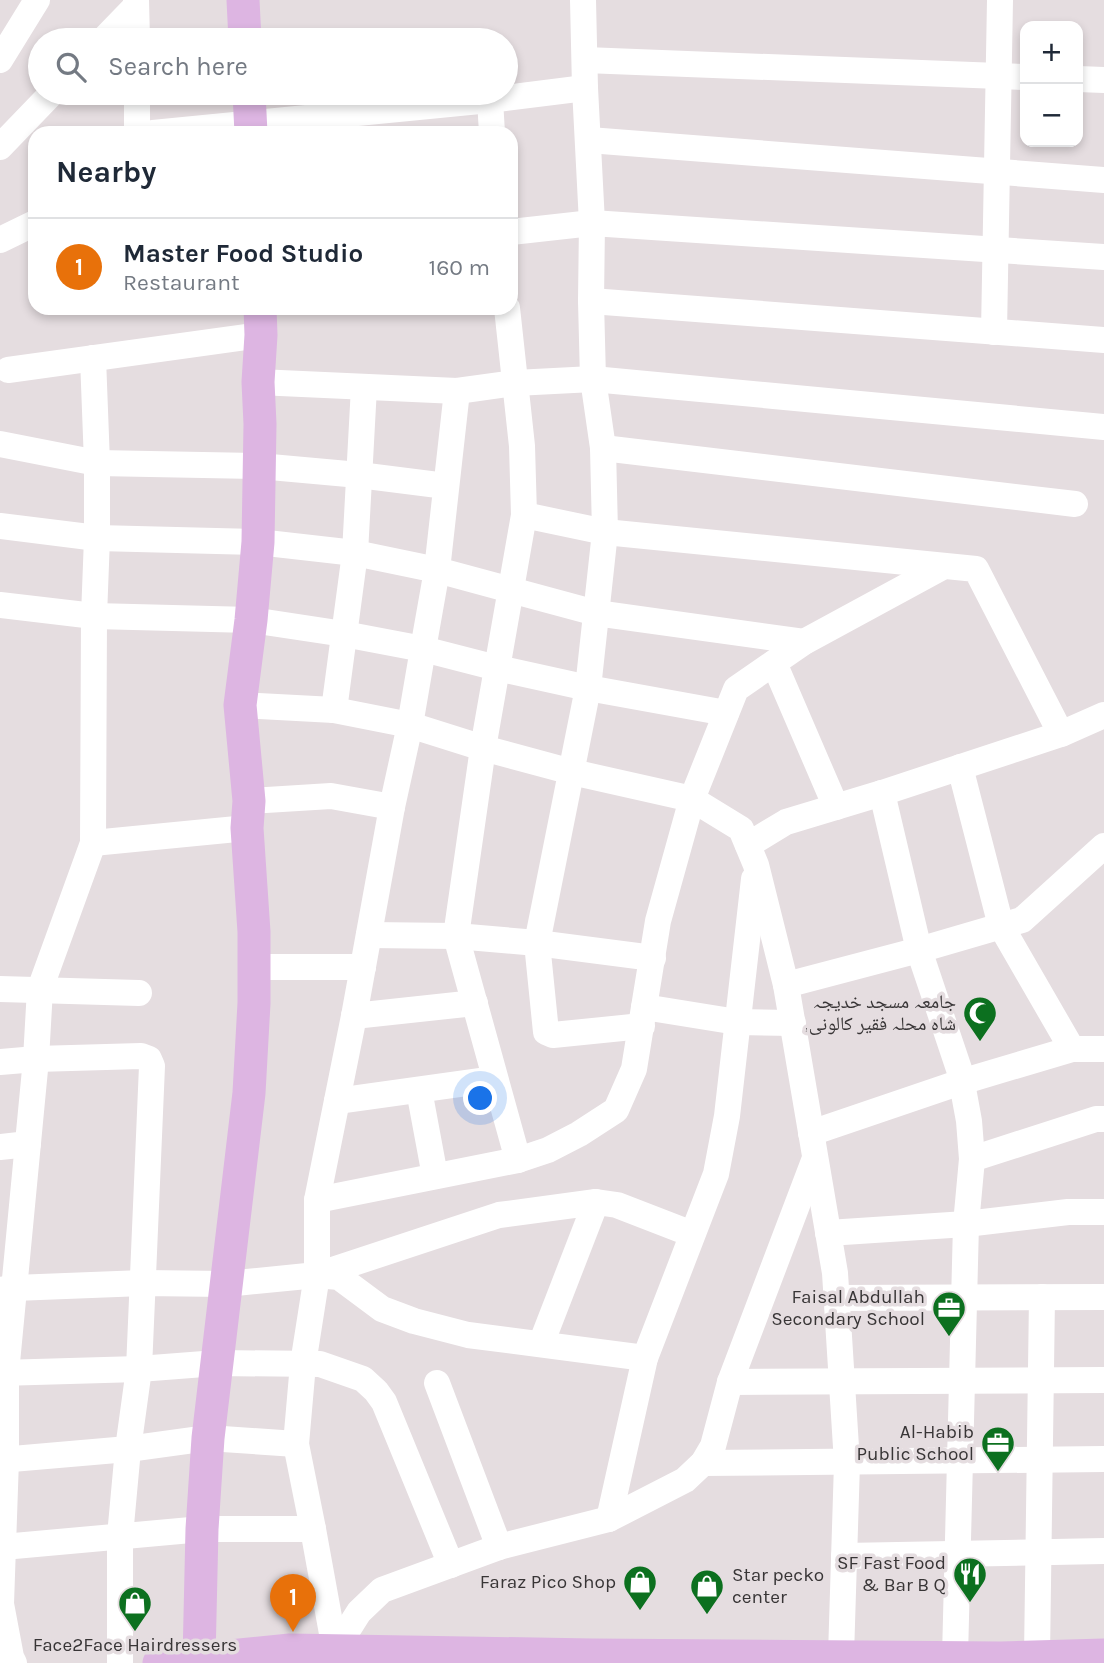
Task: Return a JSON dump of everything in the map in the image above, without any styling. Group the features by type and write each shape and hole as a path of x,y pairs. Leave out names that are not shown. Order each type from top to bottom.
{"main road":[{"path":"243,0 244,28"},
{"path":"199,1659 202,1529 208,1438 249,1094 254,932 240,705 258,542 260,322"},
{"path":"159,1663 290,1650 335,1650 372,1657 594,1659 841,1656 910,1660 1104,1654"}],"street":[{"path":"0,60 37,0"},
{"path":"583,0 593,223 593,379 603,448 605,533 587,688 537,943 546,1032 553,1035 643,1017 793,1023"},
{"path":"994,332 1000,0"},
{"path":"114,28 136,3"},
{"path":"136,3 136,28"},
{"path":"586,60 1020,77"},
{"path":"1083,79 1104,80"},
{"path":"518,96 585,88"},
{"path":"0,147 40,105"},
{"path":"137,105 138,126"},
{"path":"193,126 250,116 415,105"},
{"path":"490,105 492,126"},
{"path":"589,140 1104,180"},
{"path":"518,231 593,223 1104,257"},
{"path":"0,240 28,226"},
{"path":"591,301 1104,340"},
{"path":"508,315 522,446 524,515 483,748 456,936 517,1160"},
{"path":"8,370 93,358 260,322"},
{"path":"14,1663 1,1604 3,1373 10,1222 28,1144 40,989 93,842 97,463 93,358"},
{"path":"258,382 457,391 515,383 593,379 1104,427"},
{"path":"334,710 355,553 365,387"},
{"path":"335,1650 296,1444 303,1364 317,1275 317,1200 354,1016 391,807 410,725 437,569 457,391"},
{"path":"0,444 97,463 259,466 446,486"},
{"path":"603,448 1075,504"},
{"path":"524,515 605,533 976,569 1061,734"},
{"path":"0,526 97,538 258,542 355,553 437,569 596,613 804,642"},
{"path":"317,1200 517,1160 548,1150 579,1134 615,1110 634,1069 658,921 692,799 736,689 804,642 944,566"},
{"path":"0,605 94,616 251,620 423,649 587,688 726,713"},
{"path":"774,663 835,807"},
{"path":"240,705 334,710 410,725 572,772 692,799 741,829 752,855 786,985 835,1273 847,1462 841,1656"},
{"path":"609,1519 645,1358 716,1174 727,1116 752,855 786,822 1061,734 1104,715"},
{"path":"960,767 1001,926 1072,1049"},
{"path":"881,793 919,950 960,1072 969,1121 972,1159 966,1224 955,1657"},
{"path":"93,842 331,796 391,807"},
{"path":"786,985 1022,920 1104,846"},
{"path":"369,935 456,936 653,958"},
{"path":"254,967 363,967"},
{"path":"0,989 139,993"},
{"path":"354,1016 475,1003"},
{"path":"335,1650 359,1612 382,1590 499,1547 609,1519 685,1480 704,1463 713,1446 730,1382 813,1145 961,1082 1072,1049 1104,1049"},
{"path":"0,1062 141,1056 149,1059 152,1066 139,1369 120,1536 120,1663"},
{"path":"337,1101 495,1079"},
{"path":"419,1090 435,1176"},
{"path":"972,1159 1104,1119"},
{"path":"0,1147 28,1144"},
{"path":"7,1289 143,1283 226,1284 317,1275 499,1215 596,1202 617,1205 692,1234"},
{"path":"541,1344 596,1202"},
{"path":"828,1233 966,1224 1068,1212 1104,1212"},
{"path":"317,1275 339,1278 382,1309 414,1321 468,1335 645,1358"},
{"path":"1037,1656 1042,1297"},
{"path":"836,1298 1104,1297"},
{"path":"3,1373 139,1369 217,1363 320,1364 363,1379 384,1402 451,1565"},
{"path":"730,1382 1104,1380"},
{"path":"438,1382 499,1547"},
{"path":"3,1459 128,1449 208,1438 296,1444"},
{"path":"704,1463 1104,1459"},
{"path":"2,1537 120,1536 202,1529 313,1529"},
{"path":"844,1556 1104,1551"}],"place":[{"name":"جامعہ مسجد خدیجہ ,شاہ محلہ فقیر کالونی","path":"980,1043"},
{"name":"Faisal Abdullah Secondary School","path":"949,1338"},
{"name":"Al-Habib Public School","path":"998,1473"},
{"name":"SF Fast Food & Bar B Q","path":"970,1604"},
{"name":"Faraz Pico Shop","path":"640,1612"},
{"name":"Star pecko center","path":"707,1616"},
{"name":"Master Food Studio","path":"293,1632"},
{"name":"Face2Face Hairdressers","path":"135,1633"}]}
